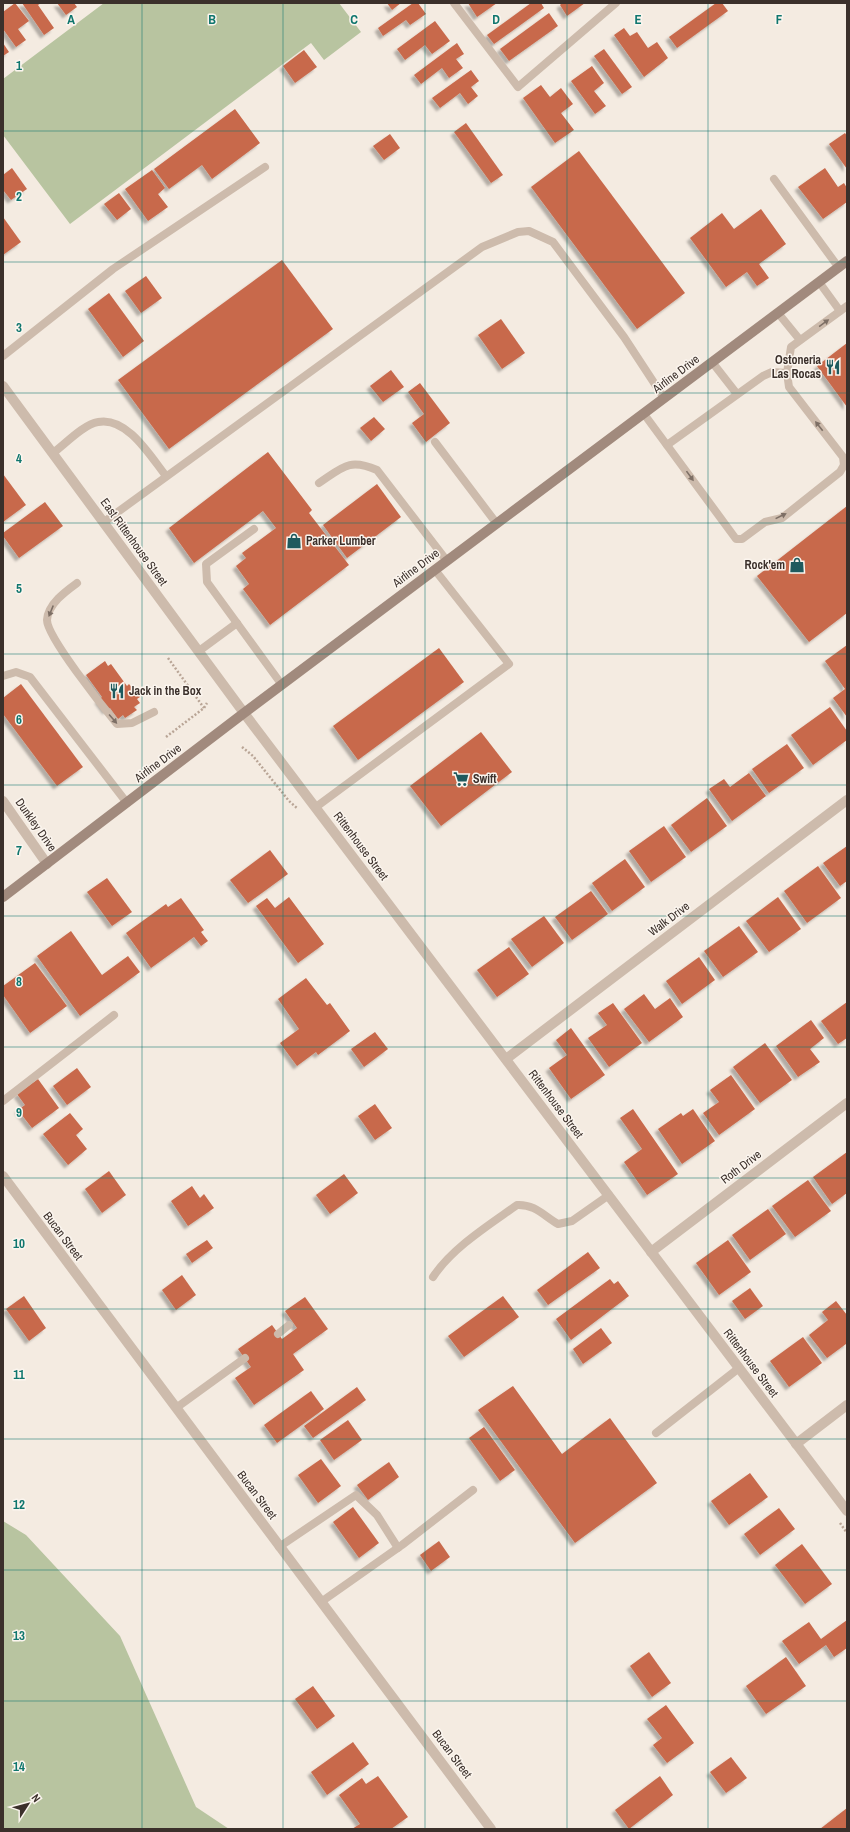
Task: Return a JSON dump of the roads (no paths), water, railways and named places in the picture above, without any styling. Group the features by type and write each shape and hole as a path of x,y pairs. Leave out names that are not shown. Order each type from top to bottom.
{"main road":[{"name":"Airline Drive","path":"3,897 244,713 843,265"}],"street":[{"name":"East Rittenhouse Street","path":"3,386 244,713"},
{"name":"Rittenhouse Street","path":"244,713 847,1511"},
{"name":"Walk Drive","path":"506,1059 847,800"},
{"name":"Dunkley Drive","path":"3,801 47,864"},
{"name":"Roth Drive","path":"651,1252 847,1103"},
{"name":"Bucan Street","path":"3,1176 491,1829"},
{"path":"796,1444 847,1405"}],"lane":[{"path":"454,3 518,87 616,3"},
{"path":"3,356 113,269 265,167"},
{"path":"774,179 843,265"},
{"path":"104,522 482,247 518,232 529,231 552,242 624,337 664,398"},
{"path":"644,414 736,539 742,539 765,522 782,518 840,472 845,460 789,387 787,373 792,347 844,308 820,282"},
{"path":"778,313 800,340"},
{"path":"712,362 737,394"},
{"path":"667,445 763,376 772,372 787,373"},
{"path":"53,453 90,425 98,422 116,423 134,435 166,476"},
{"path":"435,442 497,524"},
{"path":"319,482 350,464 362,464 377,470 447,561"},
{"path":"254,529 206,564 207,582 282,685"},
{"path":"316,807 509,664 435,570"},
{"path":"78,583 53,605 47,620 50,632 91,691 117,724 132,723 154,712"},
{"path":"199,652 236,623"},
{"path":"3,676 16,672 30,677 127,803"},
{"path":"3,1100 114,1015"},
{"path":"433,1277 452,1253 517,1205 525,1204 536,1208 558,1224 572,1221 609,1195"},
{"path":"278,1334 289,1325"},
{"path":"176,1408 245,1358"},
{"path":"656,1433 739,1368"},
{"path":"321,1602 398,1548 473,1490"},
{"path":"280,1546 356,1495 376,1515 398,1548"}],"place":[{"name":"Ostoneria Las Rocas","path":"833,367"},
{"name":"Parker Lumber","path":"294,541"},
{"name":"Rock'em","path":"797,565"},
{"name":"Jack in the Box","path":"117,691"},
{"name":"Swift","path":"461,779"}]}
